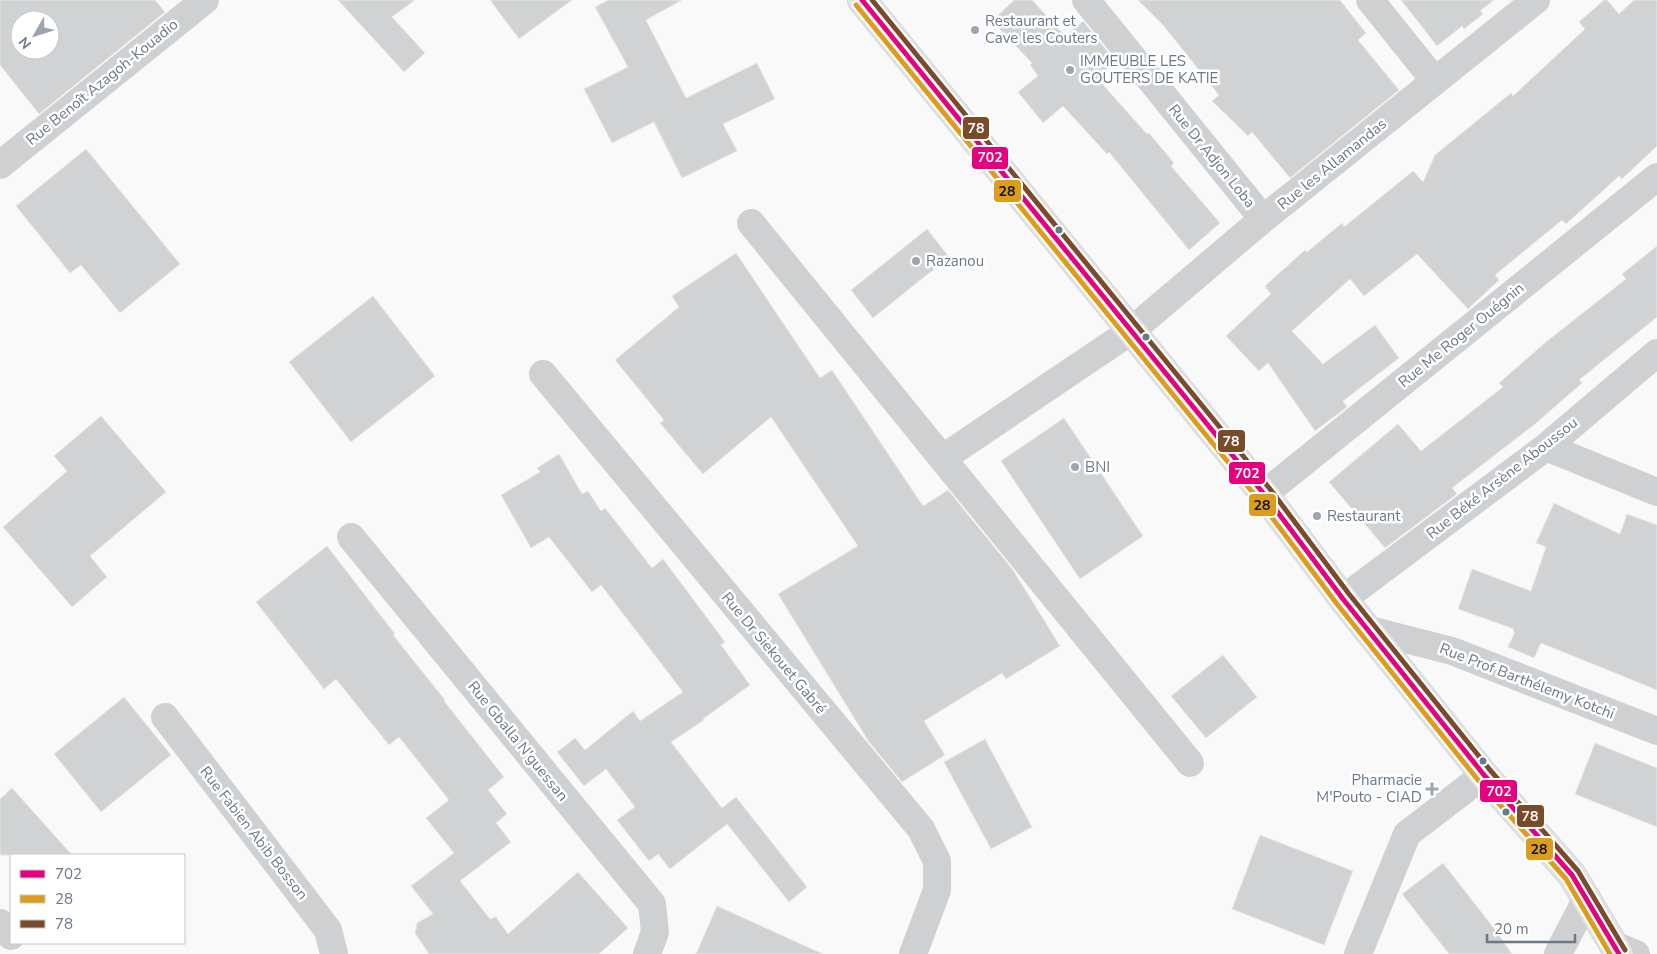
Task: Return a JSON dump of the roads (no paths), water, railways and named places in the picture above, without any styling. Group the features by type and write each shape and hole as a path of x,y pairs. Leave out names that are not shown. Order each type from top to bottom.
{"main road":[{"path":"862,0 1264,494 1366,629 1484,775 1572,875 1624,951"}],"street":[{"name":"Rue Benoît Azagoh-Kouadio","path":"0,165 205,0"},
{"name":"Rue Dr Adjon Loba","path":"1086,0 1263,219"},
{"path":"1370,0 1435,81"},
{"name":"Rue les Allamandas","path":"944,458 1131,331 1263,219 1536,0"},
{"name":"Rue Me Roger Ouégnin","path":"1264,494 1657,177"},
{"path":"752,223 1190,762"},
{"name":"Rue Béké Arsène Aboussou","path":"1343,599 1546,447 1656,356"},
{"name":"Rue Dr Siekouet Gabré","path":"543,374 921,829 936,861 937,890 913,954"},
{"path":"1546,447 1657,492"},
{"name":"Rue Gballa N'guessan","path":"351,537 652,904 656,932 647,954"},
{"name":"Rue Prof Barthélemy Kotchi","path":"1366,629 1452,651 1657,730"},
{"name":"Rue Fabien Abib Bosson","path":"165,717 328,930 334,954"},
{"path":"1358,954 1407,834 1484,775"},
{"path":"1558,954 1586,898"},
{"path":"0,923 10,935"},
{"path":"18,944 27,954"}],"place":[{"name":"Restaurant et Cave les Couters","path":"975,30"},
{"name":"IMMEUBLE LES GOUTERS DE KATIE","path":"1070,70"},
{"name":"Razanou","path":"916,261"},
{"name":"BNI","path":"1075,467"},
{"name":"Restaurant","path":"1317,516"},
{"name":"Pharmacie M'Pouto - CIAD","path":"1432,789"}]}
